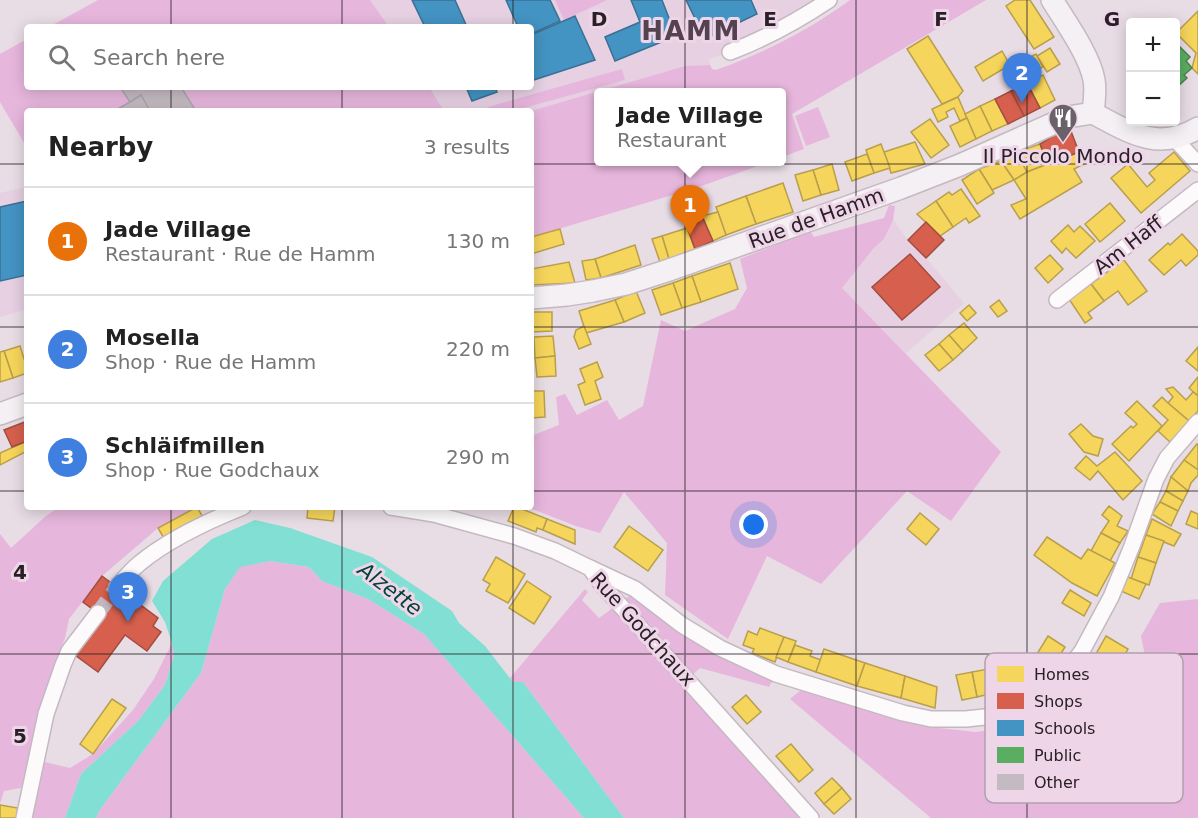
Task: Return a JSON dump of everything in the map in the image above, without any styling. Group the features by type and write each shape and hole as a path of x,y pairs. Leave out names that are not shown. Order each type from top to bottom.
{"main road":[{"path":"1052,0 1091,67 1095,82 1093,113 1136,135 1155,139 1174,138 1198,128"},
{"name":"Rue de Hamm","path":"534,298 593,291 658,274 901,188 960,165 1068,117 1093,113"},
{"path":"0,414 24,405"}],"street":[{"path":"730,52 764,39 829,0"},
{"path":"1174,138 1198,165"},
{"name":"Am Haff","path":"1057,300 1198,190"},
{"path":"1080,653 1111,597 1156,479 1167,458 1198,422"},
{"path":"117,587 138,564 166,545 217,517 235,510"},
{"name":"Rue Godchaux","path":"409,510 434,514 514,536 555,551 590,568 602,585 811,818"},
{"path":"590,568 635,589 682,625 720,648 776,674 903,713 931,719 985,717"},
{"path":"24,818 46,714 63,665 69,651 98,613"}],"shaded area":[{"path":"98,0 370,0 387,24 54,24"},
{"path":"370,0 829,0 730,52 709,59 710,65 685,66 610,88 594,88 594,93 534,110 534,108 442,108 431,90 534,90 534,24 387,24"},
{"path":"555,0 607,0 564,20"},
{"path":"850,0 986,0 792,114 804,149 786,156 786,88 610,88 685,66 710,65 716,70 786,40"},
{"path":"24,41 24,90 431,90 442,108 24,108 24,143 0,102 0,54"},
{"path":"622,69 625,80 524,108 488,107"},
{"path":"594,93 594,166 758,166 693,189 534,236 534,110"},
{"path":"818,107 830,137 806,146 795,116"},
{"path":"24,188 24,310 0,317 0,193"},
{"path":"889,205 895,206 893,220 884,239 873,249 842,288 1001,452 951,521 907,491 821,584 767,556 728,639 665,595 667,543 624,492 600,533 534,510 534,435 559,425 556,397 565,394 577,415 607,400 619,420 643,406 661,320 685,331 735,309 747,288 740,259 810,231 814,237 884,218"},
{"path":"893,220 964,303 906,353 841,287 884,239"},
{"path":"55,510 192,510 158,528 102,576 69,619 21,788 4,791 0,804 0,534 11,548"},
{"path":"270,561 309,567 322,581 368,599 424,634 584,818 96,818 201,673 225,589 240,566"},
{"path":"585,589 588,592 582,600 599,618 632,594 773,679 769,687 700,668 688,679 811,818 624,818 523,682 513,682 510,678"},
{"path":"1198,599 1198,818 931,818 790,699 801,690 921,726 976,732 985,731 985,803 1183,803 1183,653 1145,653 1141,636 1160,603"},
{"path":"172,643 174,656 165,685 139,720 81,774 65,818 24,818 36,760 70,768 93,754 133,710 154,679"}],"water":[{"name":"Alzette","path":"255,520 290,528 372,557 452,611 459,623 485,646 513,682 523,682 624,818 584,818 424,634 368,599 322,581 309,567 270,561 240,567 225,589 201,673 96,818 65,818 81,774 139,720 165,685 174,656 172,643 165,622 152,601 163,581 212,539"}],"building: Homes":[{"path":"1015,0 1030,0 1054,37 1034,49 1006,6"},
{"path":"1198,11 1198,74 1192,68 1196,53 1180,37 1180,29"},
{"path":"928,36 963,91 958,97 942,104 907,49"},
{"path":"1050,48 1060,64 1047,72 1037,56"},
{"path":"1002,51 1010,65 983,81 975,67"},
{"path":"1036,54 1043,67 1029,73 1033,80 1024,84 1014,65"},
{"path":"1043,75 1055,100 1040,108 1027,83"},
{"path":"958,97 967,118 960,121 954,108 946,112 948,117 938,122 932,109"},
{"path":"995,99 1008,124 992,131 980,106"},
{"path":"980,106 992,131 976,139 965,114"},
{"path":"967,118 976,139 960,147 950,126"},
{"path":"930,119 949,145 931,158 911,132"},
{"path":"915,142 925,164 891,173 884,152"},
{"path":"881,144 890,168 874,173 866,150"},
{"path":"1040,144 1048,164 1027,172 1016,152"},
{"path":"1016,152 1027,172 1014,180 1001,161"},
{"path":"1079,152 1086,163 1074,169 1082,182 1020,219 1011,205 1026,199 1014,180 1027,172"},
{"path":"1174,152 1190,171 1141,213 1111,178 1128,164 1147,187 1155,180 1149,173"},
{"path":"867,154 874,173 852,181 845,162"},
{"path":"1001,161 1014,180 992,190 979,169"},
{"path":"832,164 839,190 821,195 813,170"},
{"path":"979,169 994,193 977,204 962,180"},
{"path":"813,170 821,195 803,201 795,175"},
{"path":"783,183 793,212 756,224 746,196"},
{"path":"961,189 980,216 969,223 966,218 953,227 936,201 949,192 952,195"},
{"path":"746,196 756,224 726,235 716,207"},
{"path":"936,201 953,227 940,236 917,214"},
{"path":"1110,203 1125,221 1100,242 1085,224"},
{"path":"718,212 726,235 713,241 702,216"},
{"path":"1068,225 1074,232 1080,226 1095,241 1076,258 1066,248 1062,253 1051,241"},
{"path":"687,228 695,249 669,259 662,236"},
{"path":"560,229 564,244 534,253 534,236"},
{"path":"1182,234 1198,251 1198,255 1186,266 1181,260 1164,275 1149,260"},
{"path":"662,236 669,259 660,262 652,239"},
{"path":"635,245 641,265 601,278 595,259"},
{"path":"1050,255 1063,269 1048,283 1035,268"},
{"path":"595,259 601,278 586,280 582,261"},
{"path":"1124,260 1147,291 1128,305 1118,291 1104,301 1091,284"},
{"path":"569,262 575,283 534,285 534,268"},
{"path":"730,263 738,289 701,302 692,276"},
{"path":"692,276 701,302 682,308 673,283"},
{"path":"673,283 682,308 661,315 652,290"},
{"path":"1091,284 1104,301 1088,313 1092,318 1085,323 1069,299"},
{"path":"636,291 645,313 624,322 615,300"},
{"path":"615,300 624,322 586,333 579,311"},
{"path":"999,300 1007,311 998,317 990,307"},
{"path":"969,305 976,313 967,321 960,313"},
{"path":"534,312 552,312 552,331 534,332"},
{"path":"964,323 977,338 963,351 949,335"},
{"path":"584,326 591,344 579,349 574,337 576,330"},
{"path":"949,335 963,351 953,360 939,344"},
{"path":"553,336 555,356 535,358 534,337"},
{"path":"939,344 953,360 939,371 925,355"},
{"path":"20,346 24,359 24,374 13,378 4,351"},
{"path":"1198,347 1198,371 1186,361"},
{"path":"4,351 13,378 0,382 0,352"},
{"path":"555,356 556,376 537,377 535,358"},
{"path":"597,362 603,377 595,381 601,399 585,405 578,385 585,382 580,369"},
{"path":"1198,377 1198,396 1189,388"},
{"path":"1173,387 1186,400 1193,392 1198,396 1198,411 1189,421 1168,403 1173,397 1166,389"},
{"path":"534,391 544,391 545,417 534,418"},
{"path":"1162,397 1189,421 1170,442 1158,431 1168,420 1153,406"},
{"path":"1137,401 1162,426 1129,461 1112,444 1131,426 1133,428 1137,424 1125,413"},
{"path":"1081,424 1093,436 1103,439 1098,456 1084,452 1069,434"},
{"path":"24,442 24,453 0,465 0,453"},
{"path":"1197,444 1198,446 1198,470 1184,460"},
{"path":"1115,452 1142,481 1123,500 1098,471 1090,480 1075,468 1086,456 1097,466"},
{"path":"1184,460 1198,470 1198,475 1188,491 1171,477"},
{"path":"1171,477 1188,491 1183,501 1166,491"},
{"path":"1166,491 1183,501 1178,511 1160,502"},
{"path":"1160,502 1178,511 1171,526 1152,514"},
{"path":"1109,506 1122,516 1117,526 1128,531 1120,543 1101,533 1109,521 1102,515"},
{"path":"191,510 199,510 204,519 165,540 158,528"},
{"path":"308,510 335,510 333,521 307,518"},
{"path":"513,510 524,510 547,519 543,530 537,528 536,532 508,521"},
{"path":"1191,511 1198,514 1198,529 1186,524"},
{"path":"920,513 939,529 926,545 907,529"},
{"path":"547,519 575,530 575,544 543,530"},
{"path":"1152,519 1181,534 1174,546 1146,535"},
{"path":"629,526 663,550 648,571 614,547"},
{"path":"1101,533 1120,543 1110,561 1091,551"},
{"path":"1146,535 1164,541 1156,563 1138,557"},
{"path":"1047,537 1081,559 1088,549 1115,563 1097,596 1072,583 1034,555"},
{"path":"496,557 525,574 508,603 486,591 490,584 483,580"},
{"path":"1138,557 1156,563 1149,585 1131,579"},
{"path":"1128,577 1146,584 1139,599 1121,591"},
{"path":"527,581 551,597 534,624 509,608"},
{"path":"1070,590 1091,603 1084,616 1062,603"},
{"path":"760,628 784,637 775,662 752,653 754,649 743,645 748,631 757,635"},
{"path":"1048,636 1065,647 1061,653 1038,653"},
{"path":"1106,636 1128,649 1126,653 1097,653"},
{"path":"784,637 796,641 788,662 776,657"},
{"path":"795,645 812,651 810,656 821,660 816,672 788,662"},
{"path":"824,649 865,663 857,686 816,672"},
{"path":"865,663 905,676 901,698 857,686"},
{"path":"985,670 985,695 977,697 972,672"},
{"path":"972,672 977,697 962,700 956,675"},
{"path":"905,676 937,687 935,708 901,698"},
{"path":"746,695 761,712 747,724 732,707"},
{"path":"112,699 126,708 93,754 80,744"},
{"path":"791,744 813,770 799,782 776,756"},
{"path":"832,778 842,788 824,804 815,793"},
{"path":"842,788 851,799 834,814 824,804"},
{"path":"0,805 18,808 16,818 0,818"}],"building: Shops":[{"path":"1027,83 1040,108 1024,116 1011,91"},
{"path":"1011,91 1024,116 1008,124 995,99"},
{"path":"1069,126 1079,152 1048,164 1040,144"},
{"path":"702,216 713,241 695,249 685,221"},
{"path":"926,222 944,240 926,258 908,240"},
{"path":"910,254 940,287 902,320 872,287"},
{"path":"24,422 24,442 12,447 4,430"},
{"path":"102,576 158,618 153,626 161,632 147,651 125,635 98,672 75,655 103,617 83,602"}],"building: Schools":[{"path":"412,0 455,0 466,24 424,24"},
{"path":"506,0 550,0 560,21 534,33 534,24 517,24"},
{"path":"631,0 662,0 676,36 615,61 605,37 640,22"},
{"path":"686,0 751,0 757,14 705,39"},
{"path":"575,16 595,60 534,80 534,34"},
{"path":"467,90 496,90 497,92 472,101"},
{"path":"24,202 24,276 0,281 0,207"}],"building: Public":[{"path":"1180,47 1190,57 1186,61 1192,68 1184,75 1187,78 1180,84"}],"building: Other":[{"path":"122,90 183,90 194,108 148,108 141,95 130,102"},
{"path":"141,95 148,108 119,108"}],"tunnel":[{"path":"98,613 117,587"}],"place":[{"name":"Mosella","path":"1022,103"},
{"name":"Il Piccolo Mondo","path":"1063,144"},
{"name":"Jade Village","path":"690,235"},
{"name":"Schläifmillen","path":"128,622"}],"district":[{"name":"HAMM","path":"691,31"}]}
